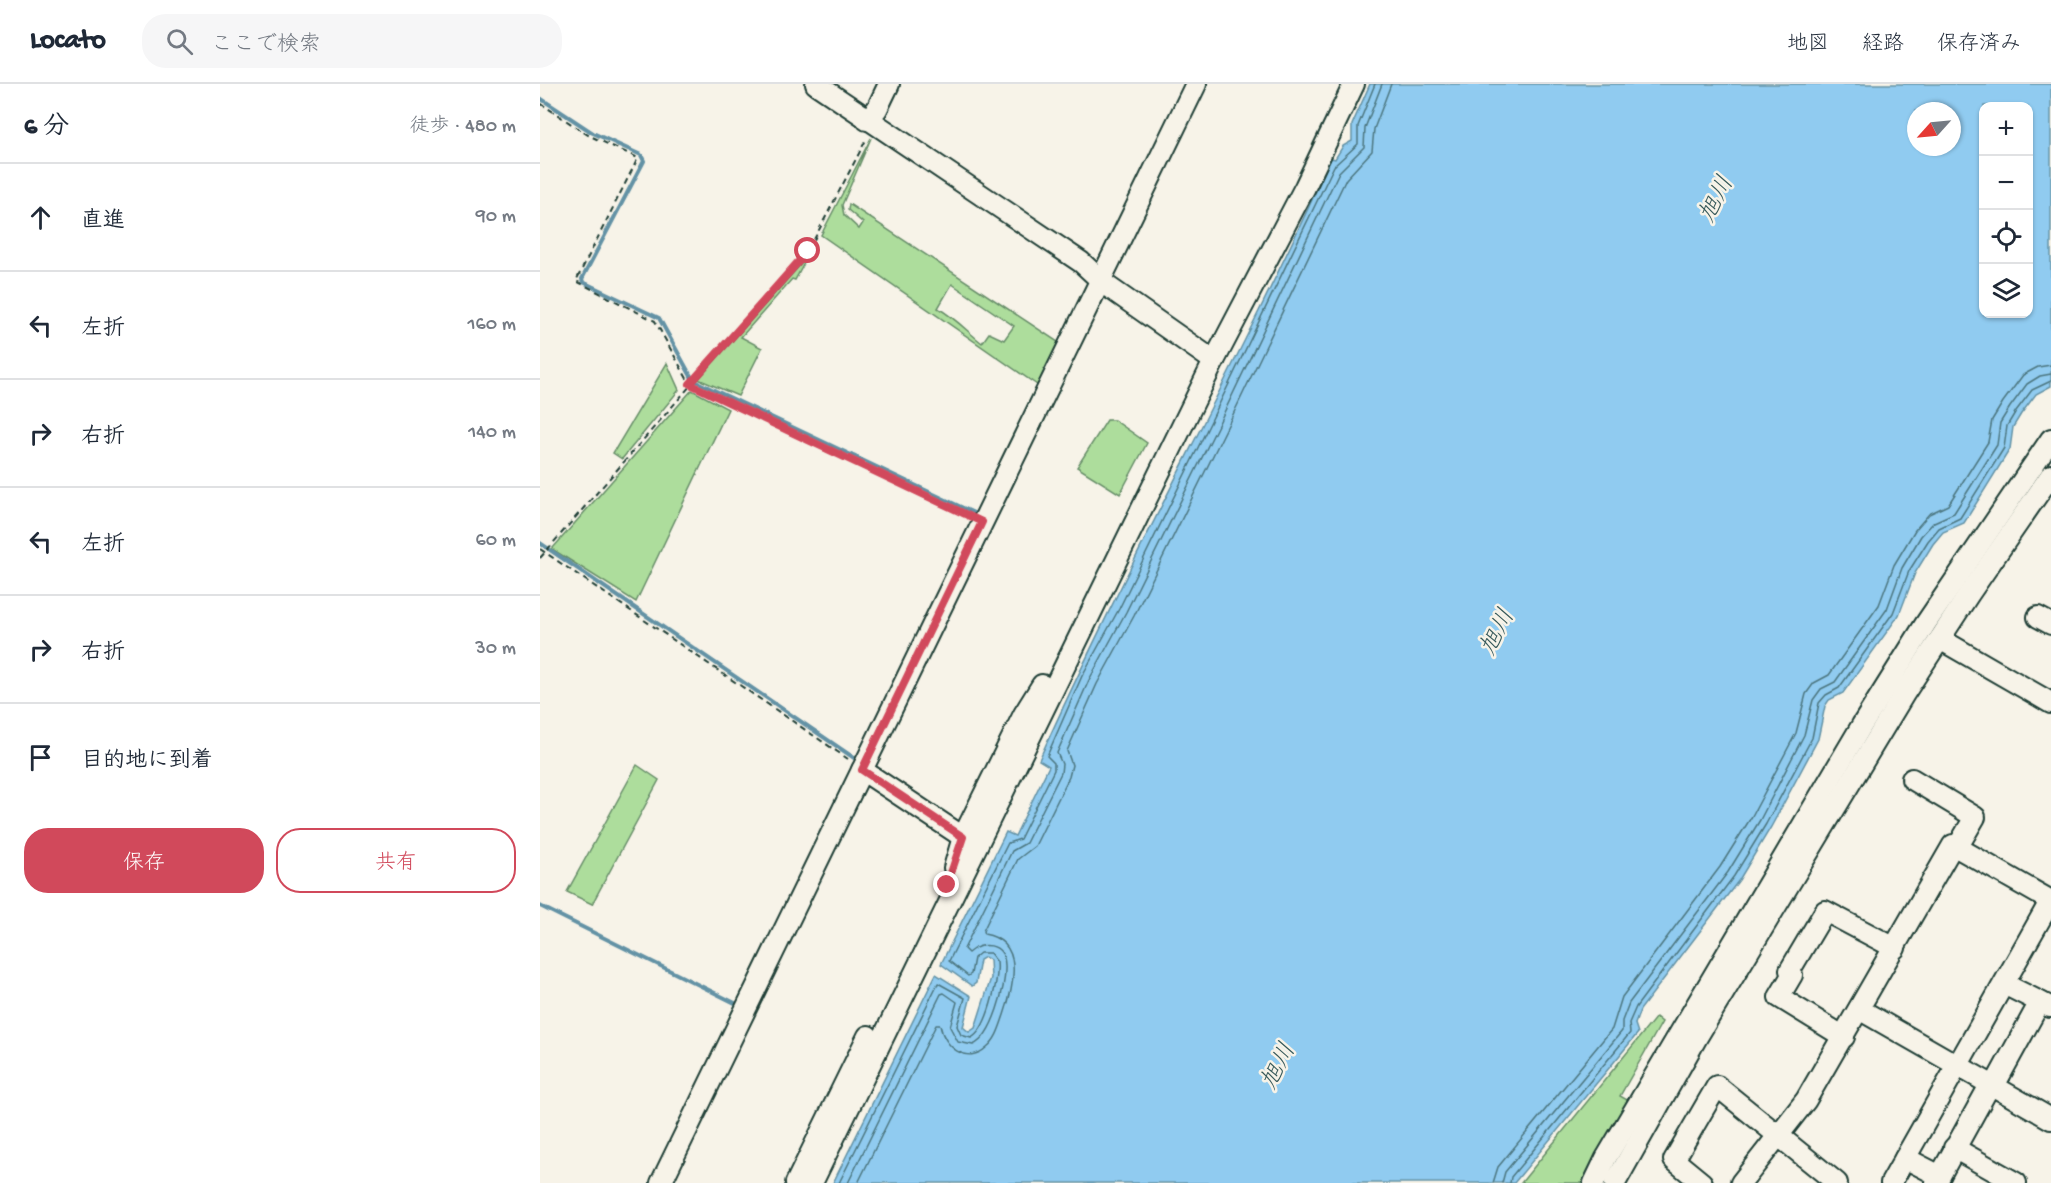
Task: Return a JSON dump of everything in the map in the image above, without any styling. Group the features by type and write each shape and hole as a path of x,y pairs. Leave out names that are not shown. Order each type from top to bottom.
{"street":[{"path":"816,84 1081,262 1214,361"},
{"path":"870,119 889,84"},
{"path":"661,1183 865,773 982,522 1196,84"},
{"path":"796,1183 1052,690 1214,361 1305,187 1354,84"},
{"path":"1594,1183 1606,1158 1862,725 1926,623 2051,439"},
{"path":"1615,1183 1697,1037 1940,639 2051,475"},
{"path":"1940,639 2051,703"},
{"path":"812,1183 950,887 963,837 1024,714 1042,685 1052,690"},
{"path":"865,773 963,837"},
{"path":"1912,779 1975,817 1957,848"},
{"path":"1741,1183 1806,1100 1953,845 2051,901 2008,986 1910,1161 1891,1183"},
{"path":"1844,1036 1779,997 1792,975 1790,970 1825,911 1894,948"},
{"path":"1910,1161 1938,1179 1992,1086 2046,1005 2008,986"},
{"path":"1859,1009 2051,1119"},
{"path":"1702,1183 1674,1160 1718,1086 1837,1183"},
{"path":"1954,1148 2016,1183"}],"path":[{"path":"540,103 588,135 638,158 576,281 655,321 690,384 982,522"},
{"path":"540,558 808,251 870,119"},
{"path":"540,549 547,550 865,773"}],"green space":[{"path":"871,138 842,205 844,215 859,229 863,223 848,210 849,204 1061,344 1040,387 821,235","holes":["952,284 1014,326 1004,340 989,333 982,343 938,308"]},
{"path":"808,256 795,280 792,279 741,337 762,348 738,396 698,379"},
{"path":"667,363 679,390 622,459 613,453"},
{"path":"692,390 728,409 636,602 552,549"},
{"path":"1107,420 1114,420 1147,443 1120,494 1077,467"},
{"path":"637,765 659,780 592,904 567,892"},
{"path":"1656,1017 1662,1022 1620,1096 1629,1101 1588,1183 1521,1183"}],"water":[{"name":"旭川","path":"1370,84 2051,84 2051,386 2036,394 2021,414 2013,427 2010,449 1964,523 1943,532 1933,544 1915,573 1899,615 1843,693 1829,700 1825,706 1818,739 1771,827 1739,880 1640,1010 1635,1024 1638,1033 1514,1183 833,1183 936,974 971,996 963,1027 969,1032 975,1028 991,978 990,960 985,957 980,960 976,983 972,986 941,964 1006,832 1015,836 1049,766 1039,760 1074,684 1260,310 1331,158 1335,159 1343,146 1352,141 1352,125"}],"waterway":[{"path":"540,98 593,133 641,155 644,161 582,279 583,282 659,318 692,378 697,382 978,515"},
{"path":"540,543 860,762"},
{"path":"540,906 741,1006"}],"route":[{"path":"808,251 690,384 982,522 862,770 963,837 947,885"}]}
